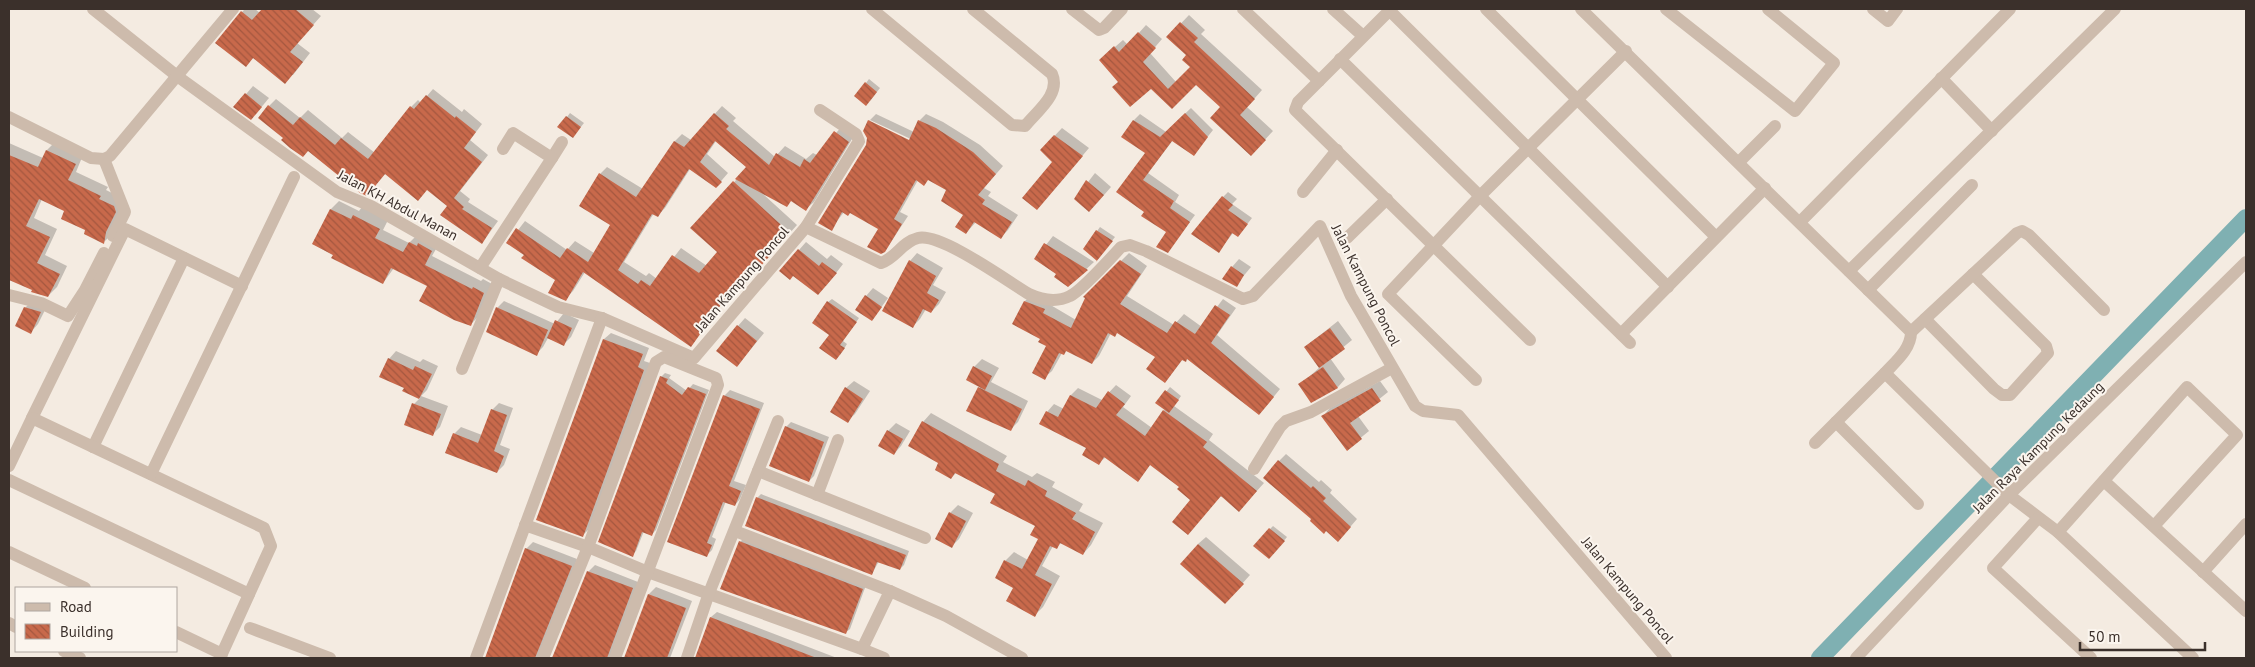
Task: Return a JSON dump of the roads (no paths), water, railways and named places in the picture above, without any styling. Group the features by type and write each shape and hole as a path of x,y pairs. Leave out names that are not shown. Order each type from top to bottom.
{"street":[{"name":"Jalan KH Abdul Manan","path":"93,9 176,76 337,192 371,206 499,279 558,307 602,318 694,358"},
{"path":"9,117 91,158 104,159 110,156 233,9"},
{"path":"872,9 1012,125 1024,126 1054,92 1056,83 1052,74 973,9"},
{"path":"1072,9 1099,30 1104,28 1122,9"},
{"path":"1243,9 1319,81"},
{"path":"1333,9 1362,36"},
{"path":"1486,9 1578,98 1716,237"},
{"path":"1581,9 1911,332 1911,340 1907,348 1816,443"},
{"path":"1666,9 1795,111 1834,63 1768,9"},
{"path":"1873,9 1888,21 1897,9"},
{"path":"1800,222 2010,9"},
{"path":"1849,271 2115,9"},
{"path":"1530,340 1295,110 1298,102 1390,10 1668,287"},
{"path":"1476,380 1388,294 1481,195 1530,149 1626,51"},
{"path":"1340,59 1626,339 1668,287 1765,188"},
{"path":"1941,78 1992,131"},
{"path":"806,227 859,142 856,134 820,110"},
{"path":"1739,162 1775,126"},
{"path":"503,149 513,133 552,158"},
{"path":"480,268 562,142"},
{"path":"1302,192 1337,150"},
{"path":"9,295 41,303 68,316 85,290 125,212 104,159"},
{"path":"151,474 294,177"},
{"path":"1868,290 1972,185"},
{"path":"1347,238 1387,199"},
{"name":"Jalan Kampung Poncol","path":"694,358 806,227 881,263 890,260 908,241 920,237 930,238 951,246 1029,294 1043,300 1059,300 1072,296 1121,247 1130,245 1243,299 1248,299 1320,226 1351,296 1392,368 1418,408 1458,415 1666,658"},
{"path":"9,466 125,229 242,286"},
{"path":"1911,332 2017,233 2022,231 2029,235 2104,310"},
{"path":"93,447 184,258"},
{"name":"Jalan Raya Kampung Kedaung","path":"1856,658 2006,492 2246,262"},
{"path":"1925,319 1994,389 2002,394 2010,395 2044,360 2048,353 2046,346 1973,274"},
{"path":"462,368 499,279"},
{"path":"476,658 602,318"},
{"path":"543,658 588,547 656,362 664,357 716,378 718,385 615,658"},
{"path":"1254,469 1280,427 1286,421 1311,412 1392,368"},
{"path":"1885,373 2006,492 2058,532 2193,658"},
{"path":"2058,532 2187,388 2237,435 2154,526"},
{"path":"32,418 264,528 272,546 221,656 178,633"},
{"path":"690,657 709,593 778,421"},
{"path":"1836,422 1918,504"},
{"path":"818,495 838,440"},
{"path":"758,471 925,538"},
{"path":"9,480 249,594"},
{"path":"2104,481 2246,611"},
{"path":"2038,518 1993,568 2091,658"},
{"path":"2203,572 2246,524"},
{"path":"525,525 884,658"},
{"path":"735,531 890,591 946,616 1022,658"},
{"path":"9,552 82,587"},
{"path":"862,649 890,591"},
{"path":"250,628 307,654 330,658"},
{"path":"66,652 80,658"}],"waterway":[{"path":"1820,658 2246,218"}]}
